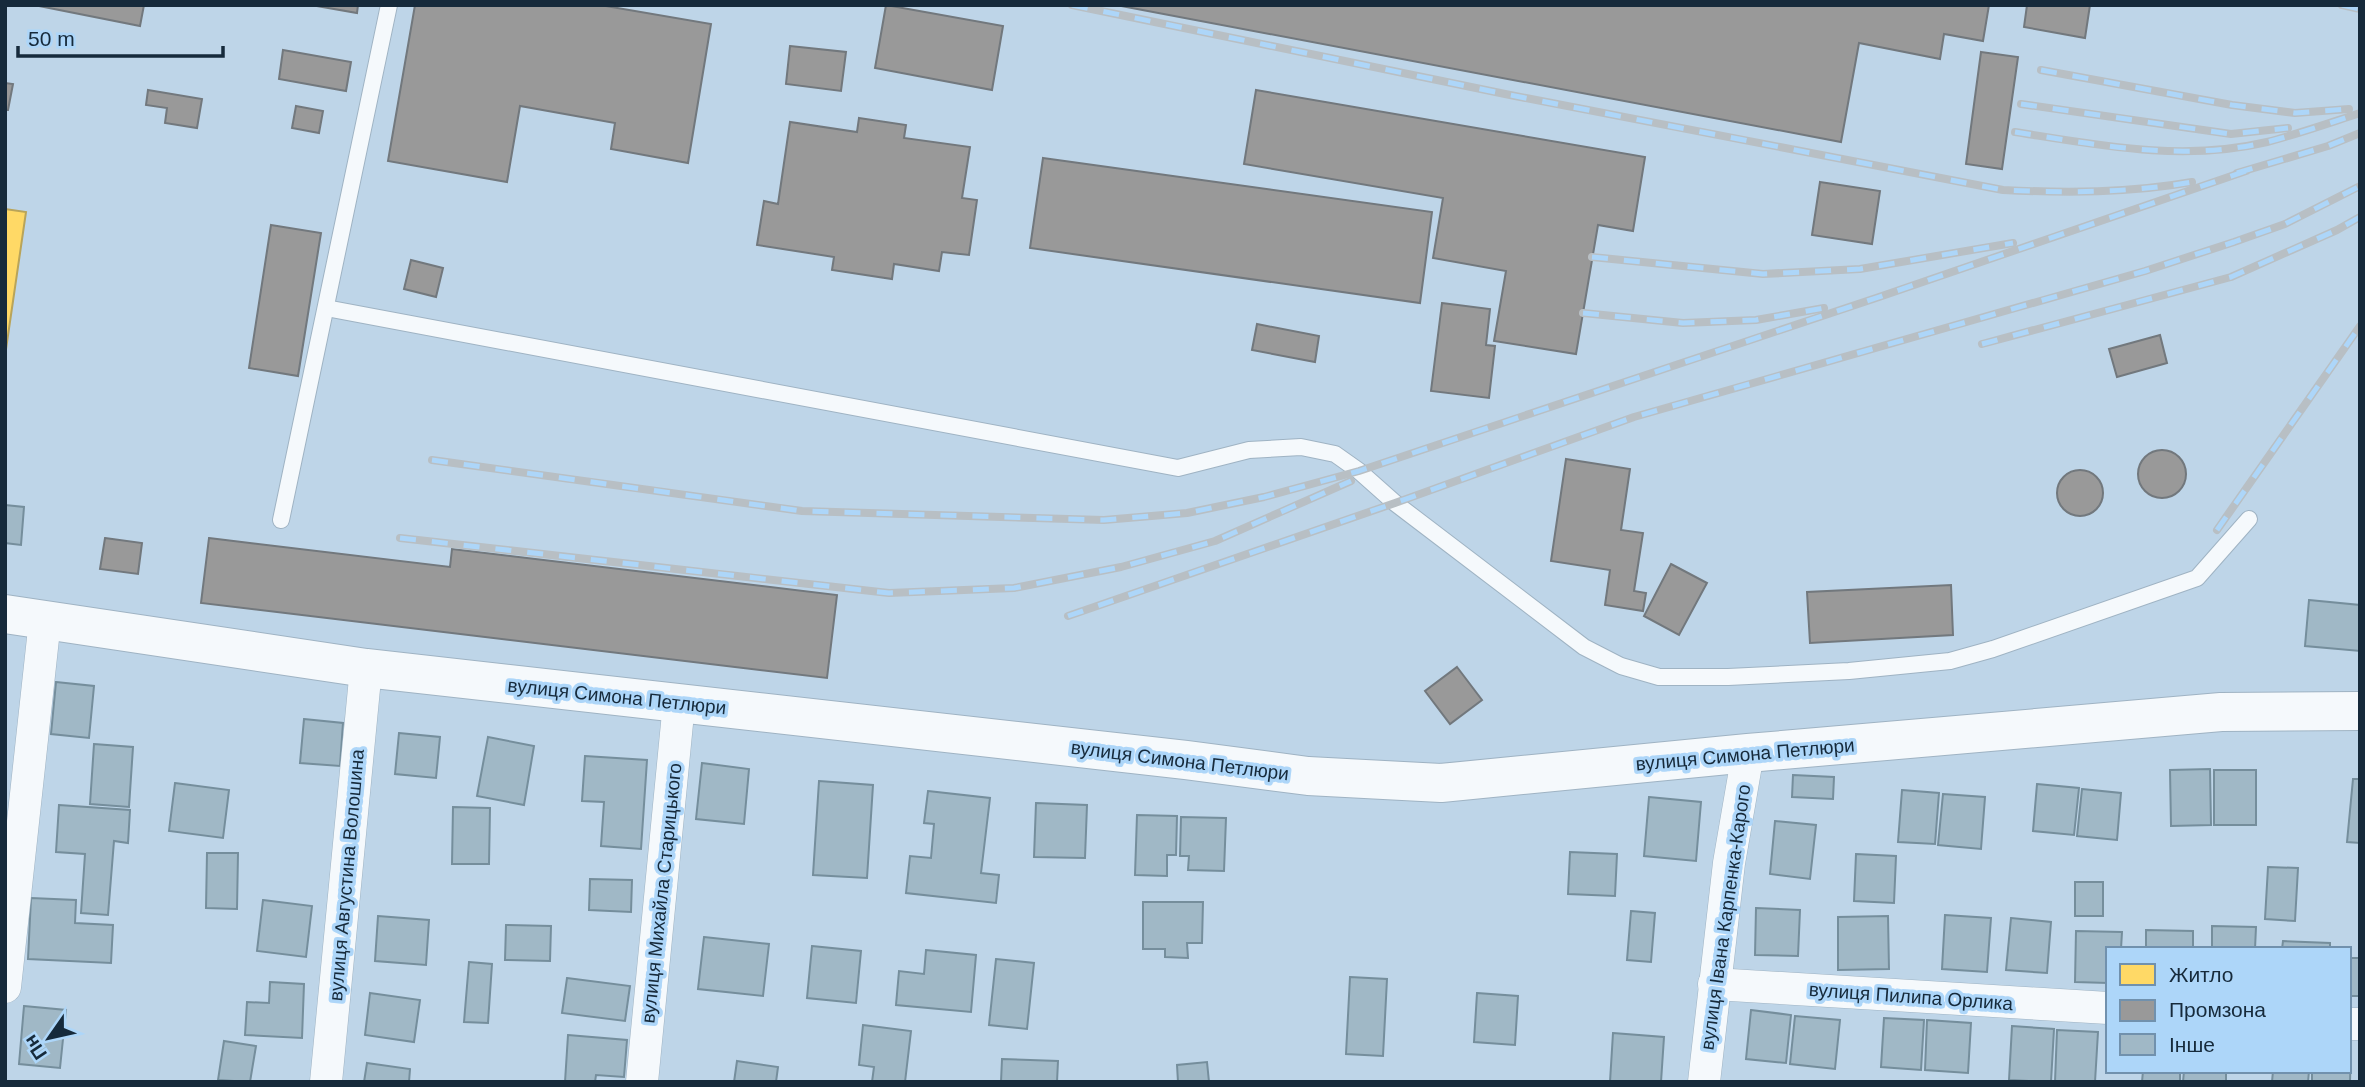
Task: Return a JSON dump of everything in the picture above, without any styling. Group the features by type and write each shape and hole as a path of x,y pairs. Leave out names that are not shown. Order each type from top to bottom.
{"main road":[{"name":"вулиця Симона Петлюри","path":"5,614 366,668 1172,758 1308,776 1441,783 2221,712 2360,711"}],"street":[{"path":"5,987 45,620"},
{"name":"вулиця Августина Волошина","path":"327,1082 366,668"},
{"name":"вулиця Михайла Старицького","path":"642,1082 680,704"},
{"name":"вулиця Івана Карпенка-Карого","path":"1704,1082 1729,863 1748,753"},
{"name":"вулиця Пилипа Орлика","path":"1714,984 2106,1009"}],"lane":[{"path":"281,520 388,5"},
{"path":"326,308 1178,468 1249,450 1301,447 1335,454 1584,647 1621,666 1659,677 1849,671 1950,661 1993,649 2197,579 2249,519"}],"building: Житло":[{"path":"5,209 26,212 5,356"}],"building: Промзона":[{"path":"34,5 144,5 140,26"},
{"path":"311,5 358,5 357,13"},
{"path":"415,5 600,5 711,24 688,163 611,149 615,123 520,106 507,182 388,161"},
{"path":"886,5 1003,26 992,90 875,68"},
{"path":"1116,5 1989,5 1983,41 1944,34 1940,59 1859,43 1841,142"},
{"path":"2027,5 2090,5 2085,38 2024,27"},
{"path":"790,46 846,52 841,91 786,84"},
{"path":"283,50 351,62 346,91 279,79"},
{"path":"1981,52 2018,57 2002,169 1966,164"},
{"path":"5,83 13,84 8,110 5,110"},
{"path":"148,90 202,99 197,128 165,123 167,108 146,105"},
{"path":"1256,90 1645,157 1633,231 1598,225 1576,354 1494,341 1506,271 1433,258 1443,198 1244,164"},
{"path":"296,106 323,111 319,133 292,128"},
{"path":"859,118 906,125 904,138 970,147 962,198 977,200 969,255 942,252 939,271 894,264 892,279 832,270 834,257 757,245 764,201 778,204 790,122 857,132"},
{"path":"1043,158 1432,212 1420,303 1030,248"},
{"path":"1820,182 1880,191 1872,244 1812,235"},
{"path":"271,225 321,233 298,376 249,368"},
{"path":"411,260 443,268 436,297 404,289"},
{"path":"1442,303 1490,309 1486,345 1495,346 1489,398 1431,391"},
{"path":"1257,324 1319,336 1315,362 1252,350"},
{"path":"2160,335 2167,363 2117,377 2109,349"},
{"path":"2162,450 2179,457 2186,474 2179,491 2162,498 2145,491 2138,474 2145,457"},
{"path":"1566,459 1630,469 1621,530 1643,533 1634,591 1646,593 1643,611 1605,605 1610,570 1551,561"},
{"path":"2080,470 2089,471 2096,477 2102,484 2102,502 2096,509 2089,515 2080,516 2071,515 2064,509 2058,502 2057,493 2058,484 2064,477 2071,471"},
{"path":"105,538 142,543 138,574 100,569"},
{"path":"209,538 450,567 452,549 837,595 827,678 201,603"},
{"path":"1671,564 1707,583 1679,635 1644,616"},
{"path":"1951,585 1953,635 1810,643 1807,592"},
{"path":"1457,667 1482,700 1450,724 1425,691"}],"building: Інше":[{"path":"5,505 24,507 21,545 5,543"},
{"path":"2309,600 2360,605 2360,651 2305,646"},
{"path":"56,682 94,686 89,738 51,734"},
{"path":"304,719 343,723 340,766 300,763"},
{"path":"399,733 440,737 436,778 395,774"},
{"path":"488,737 534,746 524,805 477,796"},
{"path":"94,744 133,747 129,807 90,804"},
{"path":"585,756 647,760 641,849 601,846 604,802 582,801"},
{"path":"702,763 749,769 744,824 696,819"},
{"path":"2210,769 2211,825 2171,826 2170,770"},
{"path":"2214,770 2256,770 2256,825 2214,825"},
{"path":"1793,775 1834,777 1833,799 1792,797"},
{"path":"2353,779 2360,779 2360,843 2347,842"},
{"path":"819,781 873,785 867,878 813,875"},
{"path":"175,783 229,790 223,838 169,831"},
{"path":"2037,784 2079,788 2074,835 2033,831"},
{"path":"2082,789 2121,793 2117,840 2077,836"},
{"path":"1902,790 1939,793 1935,844 1898,842"},
{"path":"928,791 990,798 981,873 999,875 996,903 906,893 910,856 931,858 934,824 924,823"},
{"path":"1943,794 1985,797 1981,849 1938,845"},
{"path":"1649,797 1701,802 1696,861 1644,856"},
{"path":"1036,803 1087,805 1085,858 1034,857"},
{"path":"59,805 130,810 128,843 114,841 108,915 81,913 85,854 56,852"},
{"path":"453,807 490,808 489,864 452,864"},
{"path":"1137,815 1177,816 1176,855 1167,855 1167,876 1135,875"},
{"path":"1181,817 1226,818 1224,871 1188,870 1189,856 1180,856"},
{"path":"1775,821 1816,825 1810,879 1770,874"},
{"path":"1570,852 1617,854 1615,896 1568,894"},
{"path":"207,853 238,853 237,909 206,908"},
{"path":"1856,854 1896,856 1894,903 1854,901"},
{"path":"2268,867 2298,868 2295,921 2265,919"},
{"path":"590,879 632,880 631,912 589,910"},
{"path":"2075,882 2103,882 2103,916 2075,916"},
{"path":"31,898 76,900 75,923 113,925 111,963 28,959"},
{"path":"263,900 312,906 306,957 257,951"},
{"path":"1143,902 1203,902 1202,943 1187,943 1188,958 1165,957 1165,949 1143,949"},
{"path":"1756,908 1800,910 1798,956 1755,955"},
{"path":"1631,911 1655,913 1651,962 1627,960"},
{"path":"1945,915 1991,918 1987,972 1942,969"},
{"path":"378,916 429,920 426,965 375,961"},
{"path":"1888,916 1889,969 1838,970 1838,917"},
{"path":"2011,918 2051,922 2047,973 2006,970"},
{"path":"506,925 551,926 550,961 505,960"},
{"path":"2212,926 2256,927 2255,947 2212,947"},
{"path":"2146,930 2193,931 2193,947 2146,947"},
{"path":"2076,931 2122,932 2121,947 2106,947 2106,983 2075,982"},
{"path":"704,937 769,944 763,996 698,989"},
{"path":"2283,941 2330,943 2330,947 2282,947"},
{"path":"812,946 861,951 856,1003 807,998"},
{"path":"926,950 976,955 971,1012 896,1005 899,971 924,974"},
{"path":"2351,958 2360,958 2360,996 2351,996"},
{"path":"996,959 1034,963 1027,1029 989,1025"},
{"path":"469,962 492,964 488,1023 464,1022"},
{"path":"1350,977 1387,979 1383,1056 1346,1054"},
{"path":"567,978 630,986 625,1021 562,1013"},
{"path":"270,982 304,984 302,1038 245,1035 247,1002 269,1003"},
{"path":"370,993 420,1000 414,1042 365,1035"},
{"path":"1477,993 1518,996 1515,1045 1474,1042"},
{"path":"24,1006 66,1010 60,1068 19,1064"},
{"path":"1751,1010 1791,1015 1786,1063 1746,1059"},
{"path":"1795,1016 1840,1020 1835,1069 1790,1064"},
{"path":"1884,1018 1924,1020 1921,1070 1881,1067"},
{"path":"1927,1020 1971,1023 1968,1073 1925,1070"},
{"path":"863,1025 911,1031 905,1082 872,1082 874,1067 859,1065"},
{"path":"2012,1026 2054,1029 2051,1082 2009,1080"},
{"path":"2057,1030 2098,1032 2095,1082 2055,1082"},
{"path":"1613,1033 1664,1037 1661,1082 1610,1082"},
{"path":"568,1035 627,1040 624,1077 596,1075 595,1082 565,1082"},
{"path":"224,1041 256,1046 250,1082 218,1080"},
{"path":"1002,1059 1058,1061 1057,1082 1001,1082"},
{"path":"737,1061 778,1067 776,1082 734,1082"},
{"path":"1207,1062 1209,1082 1178,1082 1177,1065"},
{"path":"367,1063 410,1069 409,1082 364,1082"},
{"path":"2143,1073 2180,1073 2180,1082 2142,1082"},
{"path":"2184,1073 2226,1073 2226,1082 2183,1082"},
{"path":"2273,1073 2309,1073 2308,1082 2272,1082"},
{"path":"2312,1073 2350,1073 2350,1082 2312,1082"}],"railway":[{"path":"1072,5 1510,95 2003,190 2098,191 2192,182"},
{"path":"2342,5 2360,9"},
{"path":"2041,70 2232,105 2295,113 2349,109"},
{"path":"2021,104 2231,134 2288,128"},
{"path":"2015,132 2109,146 2204,151 2267,142 2360,113"},
{"path":"2237,173 2328,146 2360,133"},
{"path":"432,460 802,511 1104,520 1187,513 1264,497 1359,471 2246,171"},
{"path":"1068,616 1634,417 2145,271 2234,242 2285,224 2360,186"},
{"path":"1982,344 2231,277 2360,217"},
{"path":"1592,257 1763,274 1860,269 2013,243"},
{"path":"1583,313 1683,323 1756,320 1824,308"},
{"path":"2217,530 2360,326"},
{"path":"400,538 889,593 1014,588 1121,567 1215,541 1351,481"}]}
